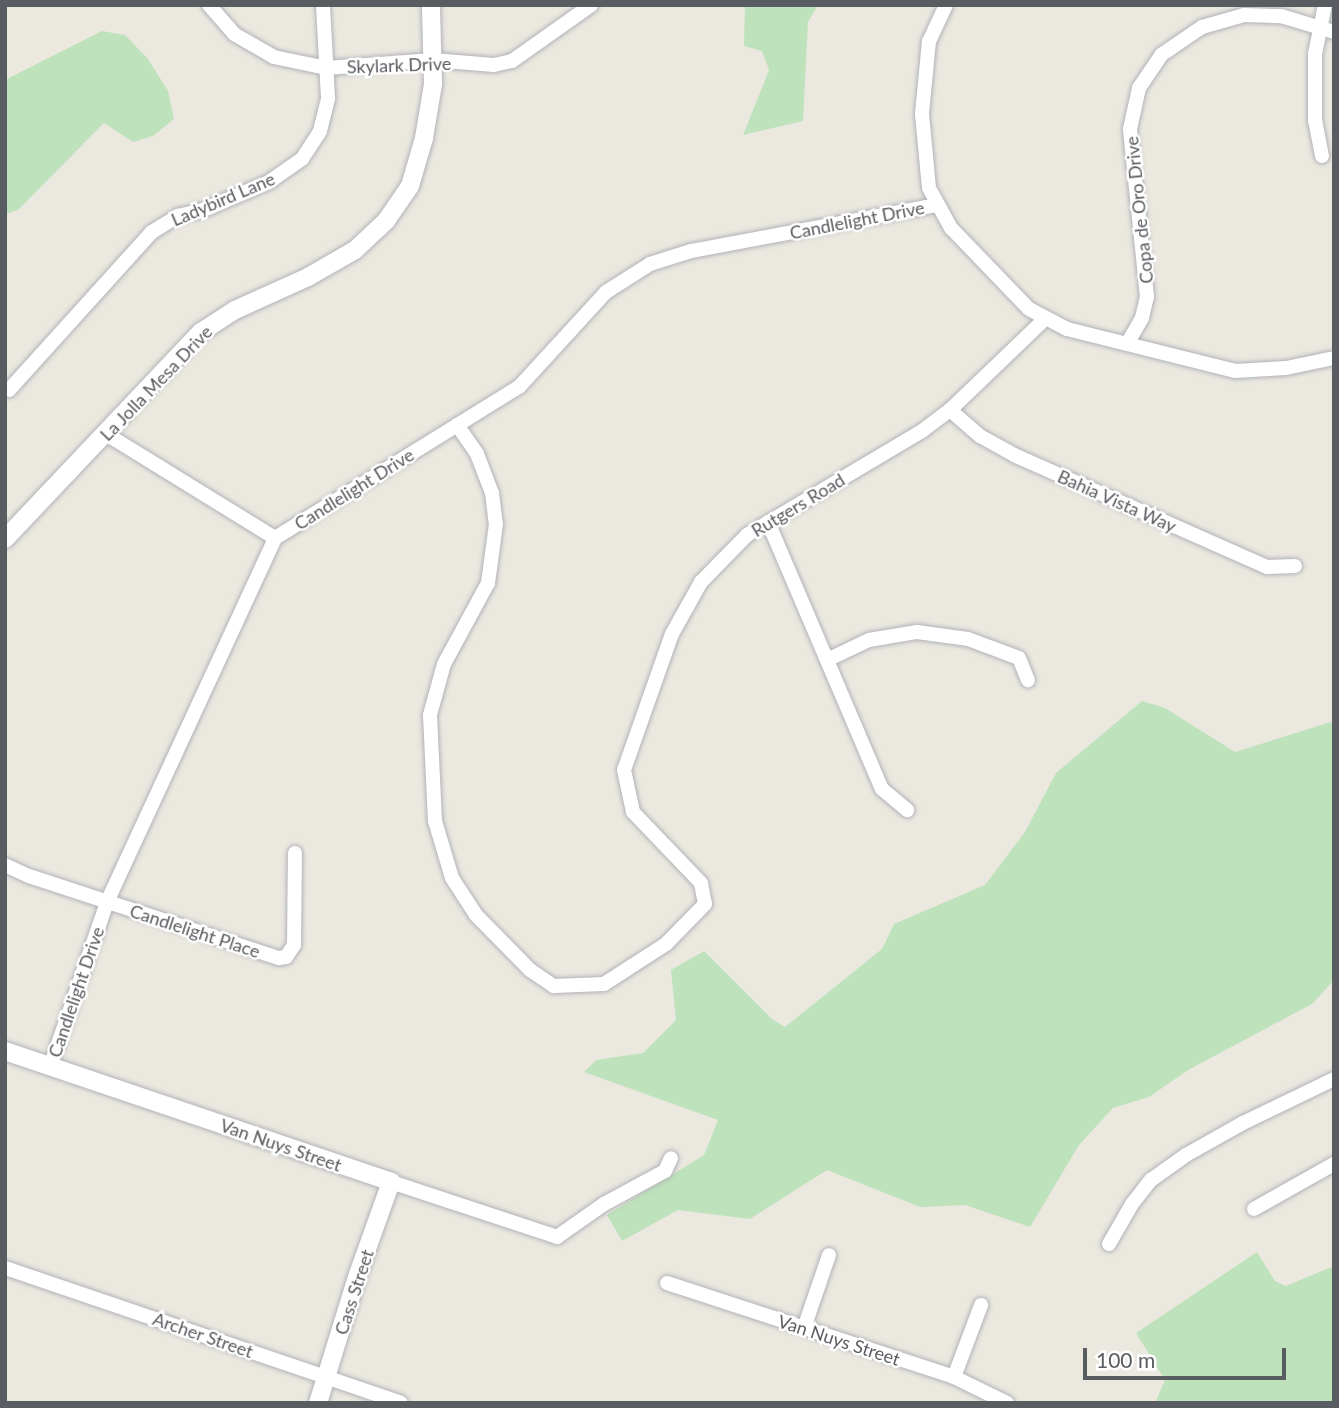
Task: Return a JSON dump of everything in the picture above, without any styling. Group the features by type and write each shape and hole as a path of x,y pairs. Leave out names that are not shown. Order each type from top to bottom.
{"street":[{"name":"Skylark Drive","path":"209,5 234,34 274,57 326,68 433,60 494,65 512,61 591,5"},
{"name":"Ladybird Lane","path":"9,390 152,232 178,216 203,210 269,183 302,159 320,131 328,98 323,5"},
{"name":"La Jolla Mesa Drive","path":"5,539 201,332 235,310 308,277 355,250 386,220 410,186 424,138 433,84 431,5"},
{"path":"946,5 929,41 922,114 929,188 951,228 1029,309 1067,329 1236,371 1286,368 1334,358"},
{"path":"1322,156 1315,121 1315,54 1327,29 1325,5"},
{"name":"Copa de Oro Drive","path":"1127,344 1142,318 1147,296 1130,129 1139,88 1161,55 1202,27 1244,15 1281,16 1327,29"},
{"name":"Candlelight Drive","path":"50,1067 107,902 275,538 519,387 606,292 650,264 691,251 936,205"},
{"name":"Rutgers Road","path":"457,425 477,454 489,483 496,524 488,583 443,664 430,715 435,821 452,878 476,915 530,970 554,986 604,984 666,944 705,904 701,883 633,812 624,770 673,634 701,582 747,535 922,431 950,410 1045,319"},
{"name":"Bahia Vista Way","path":"950,410 980,436 1014,455 1267,567 1295,566"},
{"path":"106,434 275,538"},
{"path":"768,522 882,789 907,810"},
{"path":"827,660 869,640 917,632 968,639 1019,658 1028,680"},
{"name":"Candlelight Place","path":"5,865 107,902 279,958 286,957 294,945 295,853"},
{"name":"Van Nuys Street","path":"5,1051 557,1237 604,1204 665,1171 671,1158"},
{"path":"1109,1244 1132,1204 1151,1180 1186,1155 1243,1123 1333,1081"},
{"path":"1255,1209 1334,1164"},
{"name":"Cass Street","path":"318,1403 357,1277 391,1182"},
{"path":"804,1328 829,1255"},
{"name":"Archer Street","path":"5,1268 401,1403"},
{"name":"Van Nuys Street","path":"667,1283 954,1377 1007,1403"},
{"path":"954,1377 982,1305"}],"green space":[{"path":"745,5 818,5 808,22 803,121 743,135 769,70 762,51 744,46"},
{"path":"102,31 125,35 148,59 168,91 174,119 153,136 133,142 104,123 18,210 5,214 5,80"},
{"path":"1142,701 1165,708 1235,752 1334,721 1334,980 1312,1004 1188,1070 1149,1097 1113,1108 1079,1145 1030,1227 965,1205 920,1207 827,1170 750,1219 678,1210 622,1241 607,1215 704,1155 718,1120 584,1072 596,1060 643,1053 676,1020 671,970 704,951 772,1019 785,1027 882,949 894,924 985,885 1025,832 1056,773"},
{"path":"1257,1252 1275,1281 1286,1286 1334,1266 1334,1403 1155,1403 1165,1380 1136,1333"}]}
